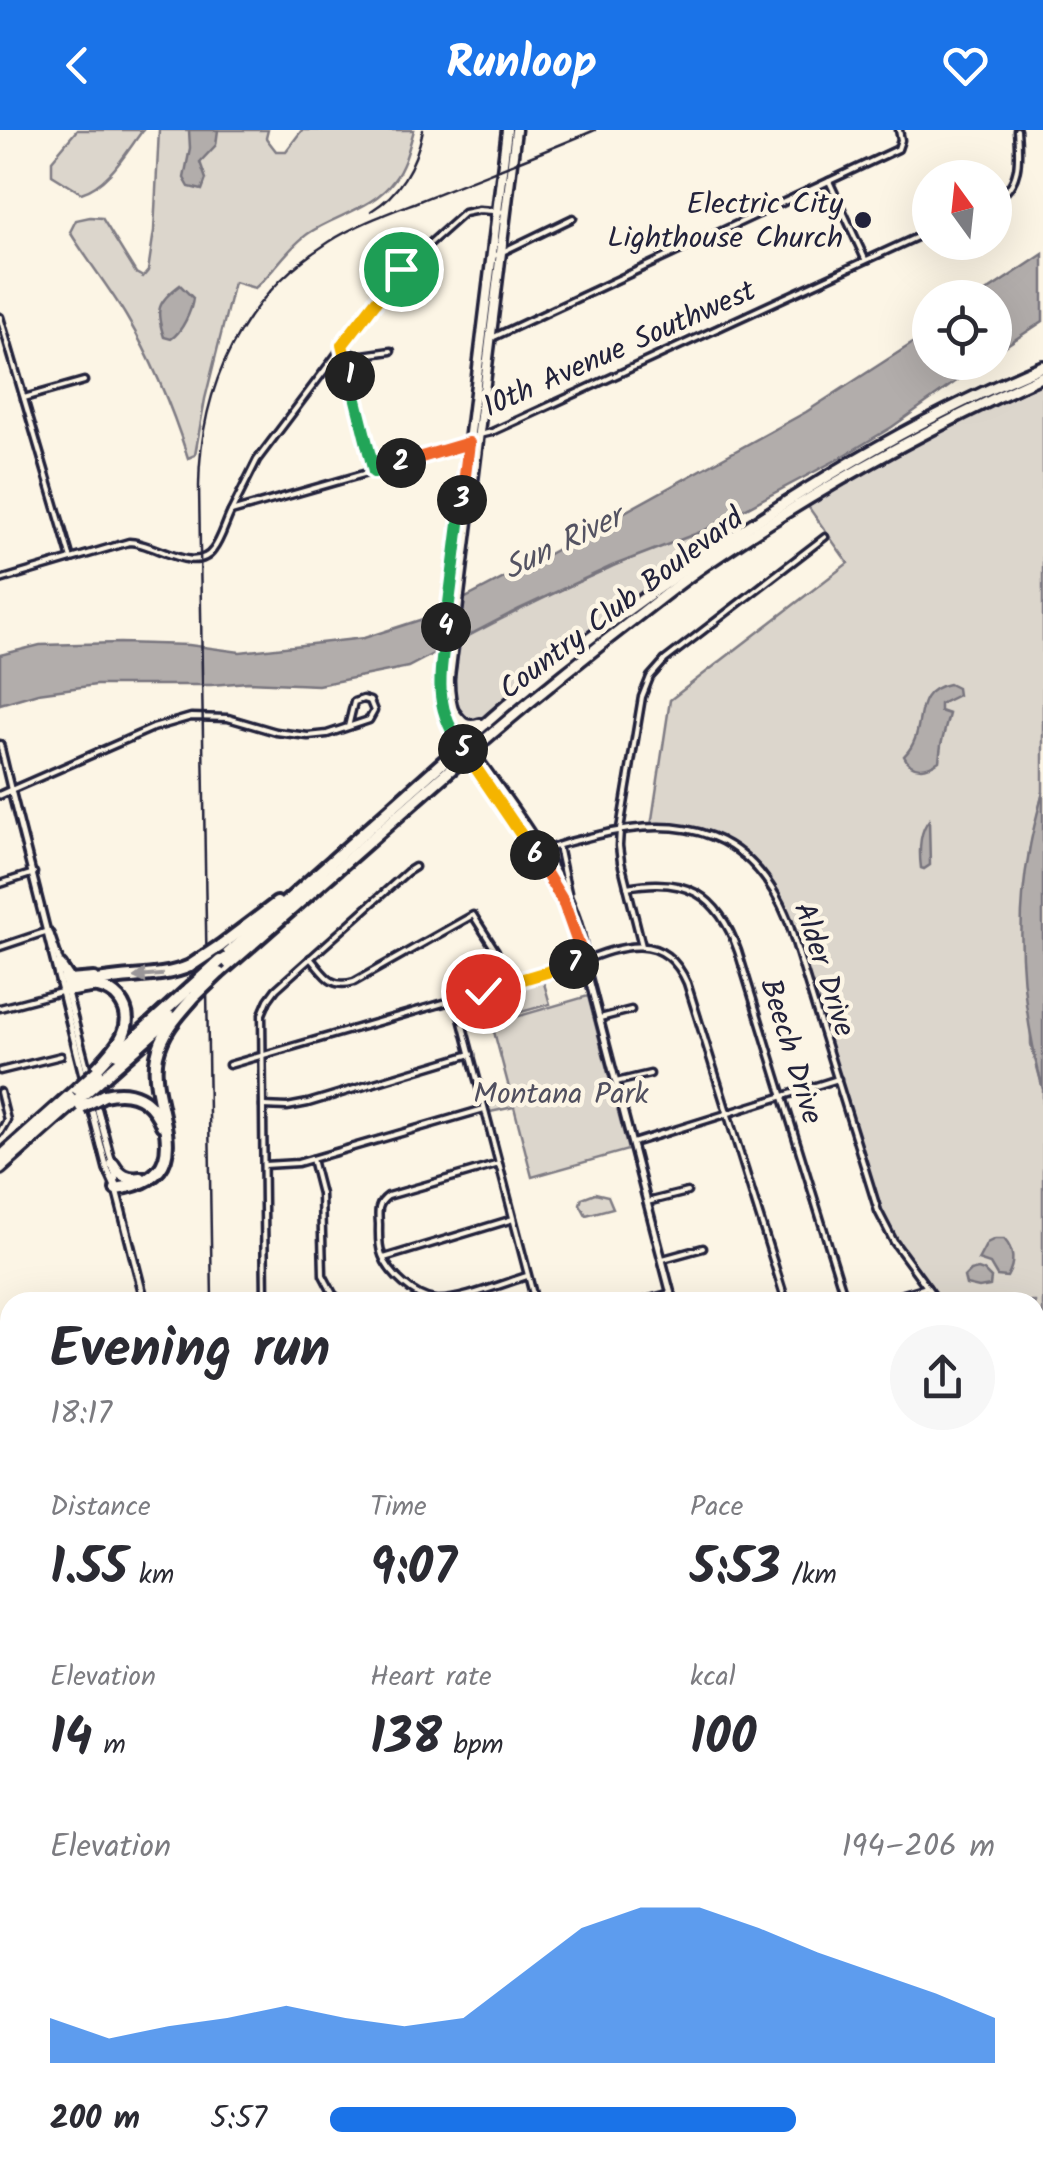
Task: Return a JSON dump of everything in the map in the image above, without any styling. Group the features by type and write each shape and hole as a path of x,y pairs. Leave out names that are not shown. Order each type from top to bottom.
{"highway":[{"name":"Country Club Boulevard","path":"2,1161 80,1095 98,1073 219,973 467,748 488,722 613,621 788,500 946,410 1043,366"},
{"name":"Country Club Boulevard","path":"192,992 220,960 467,748 708,563 882,455 1043,376"},
{"path":"452,710 466,726 488,722"},
{"path":"60,966 74,982 158,976 190,966 311,880"},
{"path":"64,991 105,980"},
{"path":"64,991 102,988 123,1005 127,1020 123,1036 98,1073"},
{"path":"116,1189 142,1182 163,1160 168,1135 157,1084 156,1058 167,1029 192,992"},
{"name":"Country Club Boulevard","path":"2,1161 16,1144 80,1095"},
{"path":"80,1095 136,1095 149,1103 159,1118 163,1148 154,1166 142,1178 116,1189"},
{"path":"112,1164 125,1177 142,1178"}],"main road":[{"path":"458,565 480,434 503,252 507,130"},
{"path":"467,748 444,713 440,690 446,667 491,258 516,130"},
{"path":"446,667 452,710 467,748"}],"street":[{"path":"481,343 898,149 899,130"},
{"path":"1012,184 1019,164 1017,130"},
{"path":"830,181 866,260"},
{"path":"0,580 129,542 139,542 183,560 204,559 213,552 257,460 401,269 470,210 502,212"},
{"path":"491,258 574,218"},
{"name":"10th Avenue Southwest","path":"231,512 469,443 480,434 492,432 912,238"},
{"path":"0,316 71,559"},
{"path":"343,347 356,356 391,351"},
{"path":"343,347 374,472"},
{"path":"24,398 84,380"},
{"path":"642,946 621,862 620,830 642,697 650,676 825,537"},
{"path":"0,796 153,728 191,718 228,718 276,732 327,734 348,727 369,720 374,714 373,706 366,699 352,706 348,727"},
{"path":"0,744 48,942 112,1164 142,1292"},
{"path":"467,748 570,902"},
{"name":"Alder Drive","path":"539,854 620,830 665,825 726,842 760,870 789,923 885,1227 931,1292"},
{"path":"558,846 584,946 584,960"},
{"path":"539,854 563,901 584,960 671,1292"},
{"path":"265,1292 262,1014 276,989 415,867"},
{"path":"0,884 34,873"},
{"name":"Beech Drive","path":"628,887 652,882 690,890 709,901 724,918 738,951 843,1292"},
{"path":"310,958 332,982 341,986 472,915 492,944 506,984"},
{"path":"0,947 48,931"},
{"path":"48,931 60,966 107,1168 116,1189"},
{"path":"229,1065 622,948 662,950 682,970 783,1292"},
{"path":"0,1008 64,991"},
{"path":"456,999 532,1292"},
{"path":"600,1018 631,1010"},
{"path":"262,1106 308,1102 470,1054"},
{"path":"0,1071 61,1056"},
{"path":"616,1082 650,1074"},
{"path":"632,1143 838,1080"},
{"path":"0,1092 7,1120 2,1129"},
{"path":"264,1165 312,1159 484,1109"},
{"path":"312,1159 321,1194 323,1275 332,1292"},
{"path":"415,1292 383,1258 379,1245 381,1201 499,1164"},
{"path":"647,1202 687,1192"},
{"path":"383,1258 513,1220"},
{"path":"662,1259 703,1248"},
{"path":"473,1292 527,1276"},
{"path":"910,1292 927,1287"}],"green space":[{"path":"77,130 143,130 108,175 81,193 52,175 52,160"},
{"path":"159,130 268,130 266,138 276,151 286,151 302,130 414,130 401,169 386,190 309,233 255,288 234,282 195,455 188,458 145,350 70,232 76,220 102,218 136,273 143,277 148,271 154,231"},
{"path":"1043,383 1043,792 1029,852 1031,1044 1043,1089 1043,1292 910,1292 926,1287 885,1227 789,923 760,870 726,843 689,829 651,826 670,700 848,563 807,505 941,430"},
{"path":"740,512 729,536 566,653 502,702 483,722 471,725 463,716 454,685 461,640 572,585"},
{"path":"543,980 550,1004 507,1016 500,993"},
{"name":"Montana Park","path":"588,996 628,1150 532,1177 514,1107 490,1112 488,1106 512,1099 492,1024"},
{"path":"595,1193 608,1196 613,1208 586,1215 580,1204 582,1198"}],"shaded area":[{"path":"189,130 218,130 216,145 200,162 206,179 202,190 189,187 184,178"},
{"path":"1043,254 1043,321 1012,342 1012,280 1004,280"},
{"path":"180,285 193,298 183,326 171,339 164,337 160,307"},
{"path":"912,344 912,380 958,380 840,458 703,531 612,566 408,667 318,685 96,685 38,693 0,704 0,655 40,645 189,645 240,652 364,638 429,617 806,412"},
{"path":"949,684 957,688 958,695 940,704 940,711 949,714 939,761 924,768 915,767 904,756 912,746 923,704 936,688"},
{"path":"1043,792 1043,1089 1026,1001 1022,911 1024,881"},
{"path":"929,820 930,865 924,869 921,842"},
{"path":"1004,1239 1011,1252 1007,1277 997,1276 990,1264 978,1260 987,1243"},
{"path":"978,1269 991,1278 990,1286 966,1285 964,1277"}],"railway":[{"path":"371,211 391,196 406,176 423,130"},
{"path":"212,1292 199,486 201,449 218,379 232,347 272,289 329,242 373,219 595,130"}],"place":[{"name":"Electric City Lighthouse Church","path":"863,220"}],"route":[{"path":"401,269 342,345 374,472 469,443 440,678 444,713 456,739 552,881 584,960 483,991"}],"water label":[{"name":"Sun River","path":"562,542"}]}
